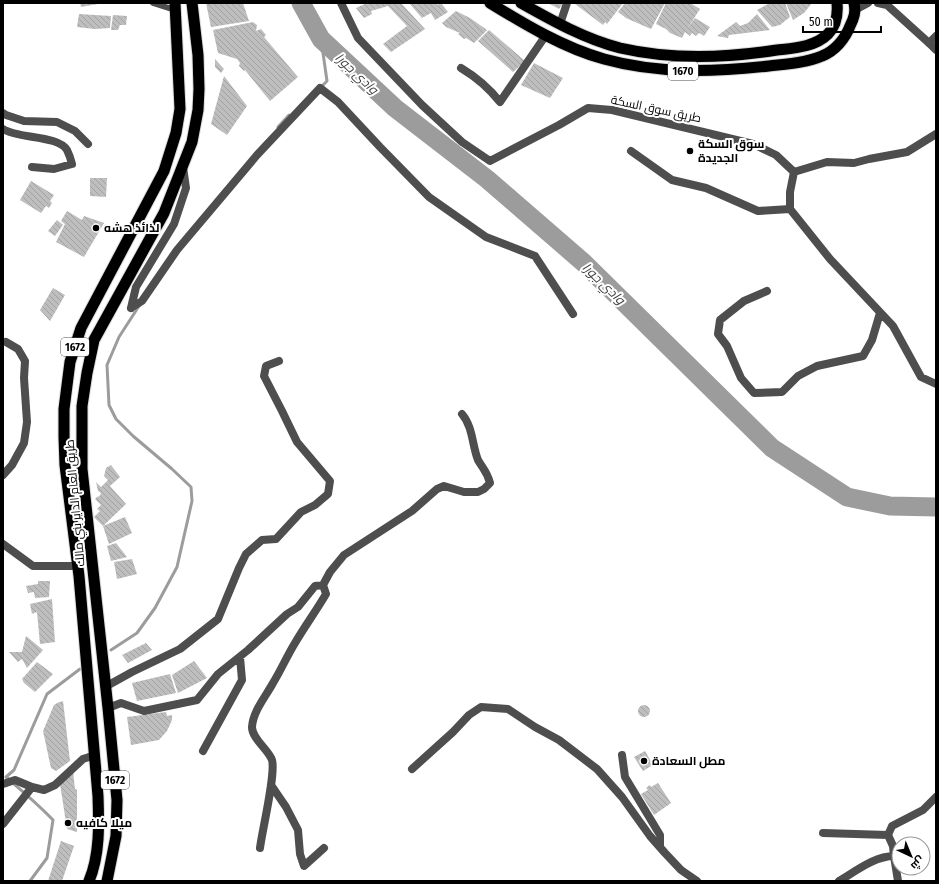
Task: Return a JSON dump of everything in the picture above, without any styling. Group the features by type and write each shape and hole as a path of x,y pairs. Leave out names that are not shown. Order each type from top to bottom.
{"highway":[{"name":"طريق العام الداير بني مالك","path":"107,881 116,836 117,800 82,469 82,406 94,340 164,213 192,142 198,110 198,55 192,3"},
{"name":"1670","path":"490,3 546,35 602,58 628,65 674,71 720,71 795,63 822,56 835,48 847,34 853,20 855,6"},
{"name":"1670","path":"521,3 560,24 620,48 661,55 712,57 760,53 804,46 819,40 828,34 835,24 837,8"},
{"name":"طريق العام الداير بني مالك","path":"89,881 93,872 99,830 98,796 78,566 65,465 64,409 70,362 81,328 164,171 176,133 180,109 175,6"},
{"path":"837,8 855,6"}],"street":[{"name":"طريق سوق السكة","path":"341,3 358,38 422,105 462,142 490,161 588,108 612,110 753,144 776,155 794,172"},
{"path":"560,24 567,3"},
{"path":"855,6 868,3"},
{"path":"878,3 886,5 936,50"},
{"path":"461,68 474,76 490,90 500,102 546,35"},
{"path":"929,43 936,36"},
{"path":"183,167 186,188 174,224 136,287 131,308 142,302 176,250 257,155 320,88 338,102 380,148 429,197 486,237 535,256 573,314"},
{"path":"3,113 24,121 57,122 75,131 88,144"},
{"path":"3,129 32,138 52,140 66,149 72,164 54,169 32,167"},
{"path":"936,134 907,152 854,163 827,162 794,172 790,192 790,209 830,259 893,326 921,377 936,384"},
{"path":"631,151 672,180 706,188 758,210 790,209"},
{"path":"768,291 744,301 720,320 718,334 727,346 741,378 754,393 782,392 798,376 817,366 863,356 872,340 880,313"},
{"path":"3,475 12,465 24,443 27,422 24,378 25,361 18,349 6,342"},
{"path":"106,687 132,672 180,650 218,619 246,554 262,540 276,539 301,512 315,505 328,494 330,481 297,442 264,376 266,366 280,361"},
{"path":"260,848 271,785 272,762 252,729 253,720 259,707 295,642 326,594 323,585 330,572 344,555 412,511 437,489 444,486 464,492 478,492 484,489 490,482 488,474 479,462 468,421 462,414"},
{"path":"3,544 33,566 78,566"},
{"path":"108,708 122,703 144,711 197,700 218,674 240,657 287,614 298,607 315,586 323,585"},
{"path":"203,751 242,680 240,657"},
{"path":"412,769 453,732 469,715 481,707 508,709 535,727 559,740 597,769 622,797 650,836 681,870 697,881"},
{"path":"3,784 15,780 44,790 55,785 83,759 95,755"},
{"path":"622,755 625,776 660,836 660,847"},
{"path":"271,785 286,807 298,830 300,854 304,866 324,848"},
{"path":"3,824 32,787"},
{"path":"888,834 892,826 923,810 936,797"},
{"path":"823,833 888,834"},
{"path":"888,834 891,840"},
{"path":"839,881 870,863 887,856 891,856"}],"lane":[{"path":"153,3 175,6"}],"building":[{"path":"80,3 98,3 98,4 81,7"},
{"path":"206,3 243,3 249,21 211,27"},
{"path":"367,3 401,3 425,29 391,52 383,44 407,26 388,6 371,11 372,14 364,18 356,8"},
{"path":"409,3 436,3 437,5 441,3 448,12 435,20 431,13 422,18"},
{"path":"548,3 563,3 559,9"},
{"path":"623,3 607,24 605,22 603,25 575,4"},
{"path":"625,3 665,3 651,29 626,18 618,12"},
{"path":"666,3 690,3 700,9 687,29 695,18 710,27 704,36 699,33 696,36 692,33 690,36 685,32 682,38 670,33 666,29 656,24"},
{"path":"770,3 785,3 790,17 780,25 772,27 757,10"},
{"path":"786,3 812,3 804,13 793,20"},
{"path":"456,11 470,18 487,30 474,43 466,38 464,39 458,34 460,33 446,27 442,23"},
{"path":"79,14 111,16 110,28 95,29 77,27"},
{"path":"757,14 770,30 729,35 728,38 717,36 736,22 740,26 748,23"},
{"path":"113,15 127,16 126,25 120,25 118,30 111,30"},
{"path":"253,22 257,25 256,31 261,29 266,35 264,37 298,77 270,101 245,70 244,71 239,66 240,63 237,59 218,53 213,30"},
{"path":"489,30 525,61 513,72 478,41"},
{"path":"215,59 224,69 221,73 215,67"},
{"path":"534,63 563,78 550,98 521,85"},
{"path":"224,76 247,106 227,135 211,124"},
{"path":"90,178 107,178 106,197 90,196"},
{"path":"31,181 54,195 50,201 52,203 49,208 46,206 41,213 20,200"},
{"path":"67,211 82,220 84,216 104,223 84,257 56,242 65,224 61,221"},
{"path":"57,220 63,225 55,236 48,231"},
{"path":"53,288 65,295 50,321 40,310"},
{"path":"111,465 120,477 110,486 126,504 103,526 94,517 100,511 97,509 101,505 95,499 98,496 99,497 101,493 98,491 96,482 101,487 108,480 104,476 106,468"},
{"path":"125,517 132,533 109,544 103,526"},
{"path":"116,543 127,557 111,561 107,546"},
{"path":"132,559 137,574 117,579 114,562"},
{"path":"38,581 50,581 49,597 35,598 34,592 28,593 26,586 38,584"},
{"path":"52,599 55,642 40,644 37,612 32,614 30,604"},
{"path":"26,636 43,650 27,668 22,659 18,662 9,652 22,652"},
{"path":"146,643 152,650 128,663 122,655"},
{"path":"194,661 207,678 178,693 172,675"},
{"path":"37,662 53,674 35,692 24,683 22,679"},
{"path":"170,674 176,693 137,701 132,683"},
{"path":"63,701 70,761 56,771 51,768 43,731 54,705"},
{"path":"646,705 649,706 649,716 642,717 639,716 638,709 639,706"},
{"path":"166,712 167,716 172,715 172,720 167,731 159,740 131,745 127,717"},
{"name":"مطل السعادة","path":"645,751 653,765 643,771 634,757"},
{"path":"73,771 75,789 77,790 77,832 67,829 60,784"},
{"path":"658,783 671,803 654,815 641,794 648,790 646,788 650,785 651,787"},
{"path":"61,841 74,846 62,881 48,881"}],"waterway":[{"name":"وادي جورا","path":"301,3 321,39 395,108 487,179 584,263 772,448 847,497 890,506 936,507"},
{"path":"320,88 327,81 321,39"},
{"path":"278,127 289,115"},
{"path":"111,650 137,633 155,608 177,567 192,501 191,487 133,436 116,419 109,405 107,365 119,337 139,306"},
{"path":"30,881 47,858 53,820 6,777 14,770 47,694 80,669"}],"place":[{"name":"سوق السكة الجديدة","path":"690,151"},
{"name":"لذائذ هشه","path":"96,228"},
{"name":"مطل السعادة","path":"644,761"},
{"name":"ميلا كافيه","path":"68,823"}]}
